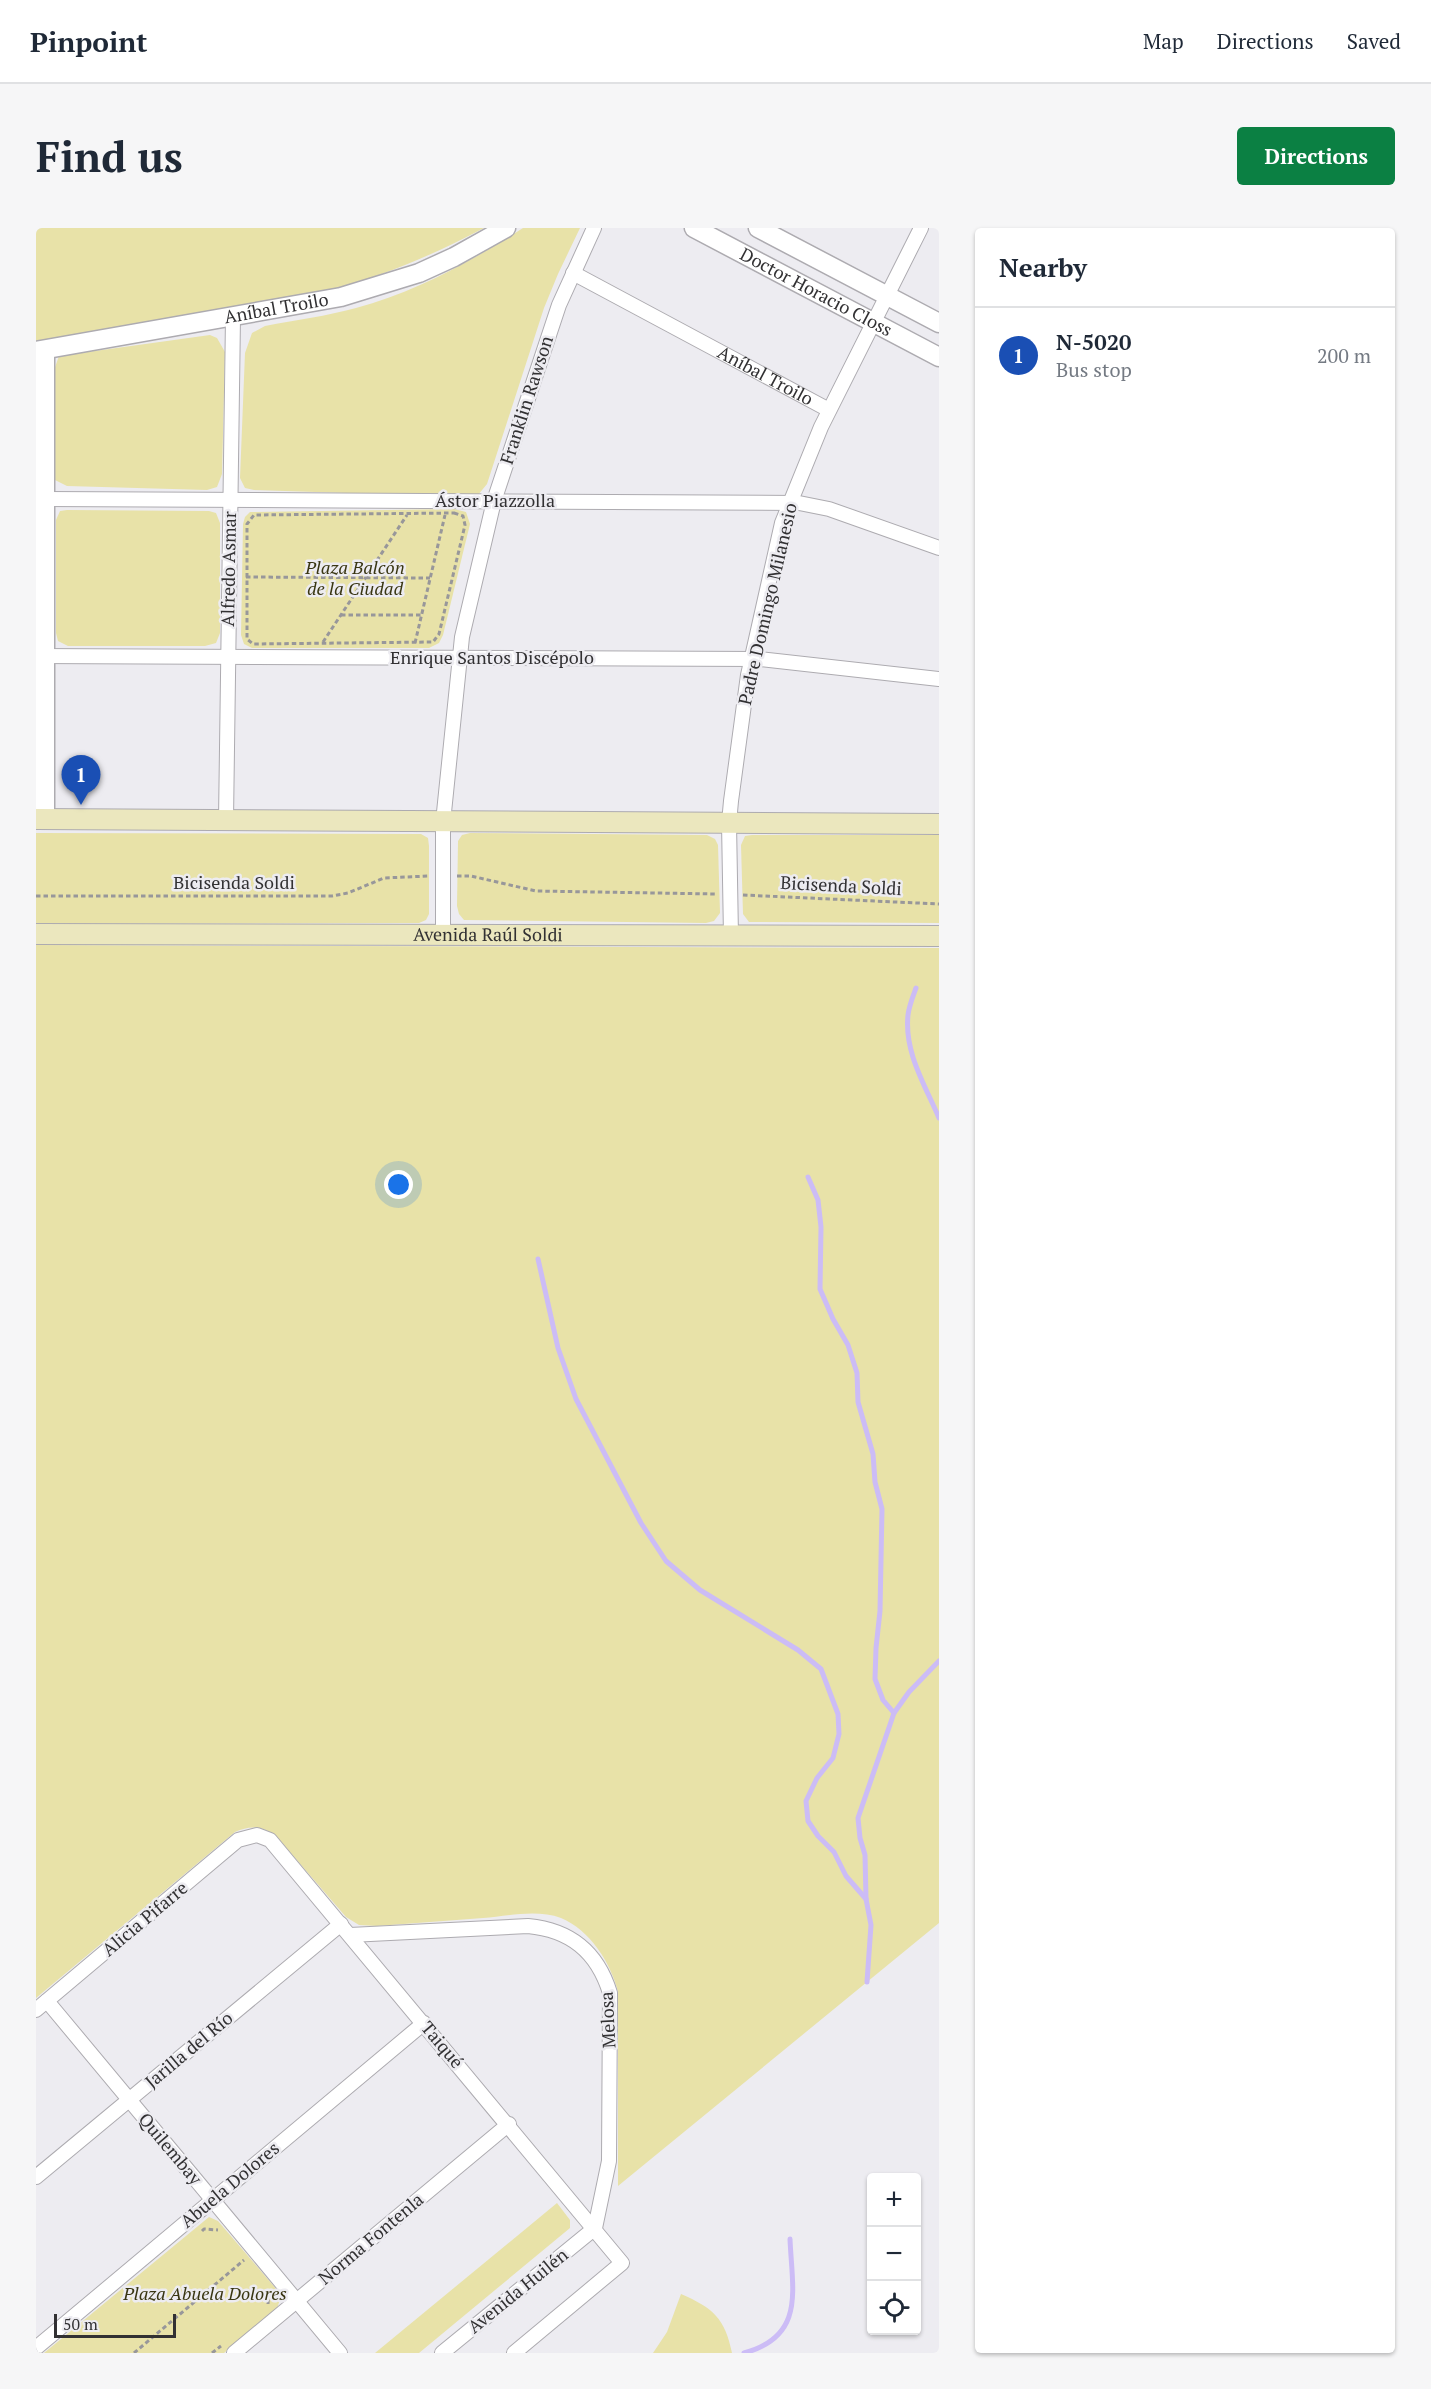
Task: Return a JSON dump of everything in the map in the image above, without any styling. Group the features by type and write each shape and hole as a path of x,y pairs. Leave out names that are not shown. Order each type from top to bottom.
{"main road":[{"path":"40,819 939,824"},
{"name":"Avenida Raúl Soldi","path":"36,934 939,936"}],"street":[{"name":"Aníbal Troilo","path":"40,350 321,302 419,273 454,257 506,228"},
{"name":"Franklin Rawson","path":"443,935 443,822 459,658 494,501 547,340 573,273 594,228"},
{"name":"Doctor Horacio Closs","path":"694,228 939,357"},
{"name":"Doctor Horacio Closs","path":"758,228 939,323"},
{"name":"Padre Domingo Milanesio","path":"731,936 729,823 751,659 780,533 789,503 829,410 921,228"},
{"name":"Aníbal Troilo","path":"573,273 829,410"},
{"name":"Alfredo Asmar","path":"226,820 233,317"},
{"path":"40,350 44,499 40,656 40,819"},
{"name":"Ástor Piazzolla","path":"44,499 789,503 819,506 939,548"},
{"name":"Enrique Santos Discépolo","path":"40,656 751,659 939,679"},
{"name":"Taiqué","path":"257,1835 264,1836 274,1843 622,2263 514,2353"},
{"name":"Alicia Pifarre","path":"41,2006 238,1840 257,1835"},
{"name":"Melosa","path":"346,1929 528,1926 560,1932 585,1949 604,1978 611,2000 608,2168 595,2228"},
{"name":"Jarilla del Río","path":"36,2177 129,2100 346,1929"},
{"name":"Quilembay","path":"41,2006 129,2100 340,2353"},
{"name":"Abuela Dolores","path":"36,2348 424,2023"},
{"name":"Norma Fontenla","path":"234,2353 509,2124"},
{"name":"Avenida Huilén","path":"442,2353 595,2228"}],"path":[{"path":"322,644 408,513"},
{"path":"408,513 461,515 465,523 437,639 431,643 414,644 249,642 245,633 247,524 254,515 408,513"},
{"path":"414,644 446,513"},
{"path":"246,577 430,578"},
{"path":"341,615 422,615"},
{"name":"Bicisenda Soldi","path":"36,896 332,896 348,893 384,878 429,876"},
{"path":"457,876 471,876 525,889 546,891 720,894"},
{"name":"Bicisenda Soldi","path":"742,895 939,904"},
{"path":"201,2231 204,2229 220,2232"},
{"path":"238,2253 250,2267"},
{"path":"134,2353 244,2260"}],"green space":[{"path":"36,228 484,228 406,265 324,291 36,341"},
{"path":"523,228 580,228 544,308 487,484 478,495 469,497 245,488 240,478 245,353 252,333 265,326 345,311 400,293 464,264"},
{"path":"210,335 217,338 225,352 222,474 217,487 207,490 67,486 55,480 54,370 59,356"},
{"name":"Plaza Balcón de la Ciudad","path":"454,509 466,512 470,524 443,635 439,643 429,648 252,648 244,644 241,635 243,524 250,512"},
{"path":"60,511 209,511 216,513 220,523 220,633 216,643 205,646 68,646 58,641 56,633 56,520"},
{"path":"36,833 421,834 428,838 429,846 429,914 426,920 419,923 36,924"},
{"path":"470,833 707,835 715,839 718,845 720,913 714,921 706,923 464,920 457,906 458,841 462,835"},
{"path":"939,835 939,923 749,922 743,914 741,845 745,836"},
{"path":"36,945 939,948 939,1923 618,2186 618,1992 605,1959 590,1939 571,1923 552,1915 512,1915 377,1926 359,1925 346,1917 276,1836 261,1828 246,1828 235,1832 36,1998"},
{"path":"557,2203 570,2220 570,2228 419,2353 375,2353"},
{"name":"Plaza Abuela Dolores","path":"209,2217 218,2221 278,2291 280,2299 277,2309 224,2353 44,2353"},
{"path":"681,2294 701,2304 716,2316 726,2331 732,2353 653,2353 667,2332"}],"waterway":[{"path":"916,988 908,1015 909,1042 917,1068 939,1118"},
{"path":"808,1177 818,1200 821,1227 820,1289 848,1345 857,1373 858,1402 873,1454 875,1482 882,1509 880,1611 875,1679 883,1700 894,1713"},
{"path":"538,1259 558,1348 576,1399 641,1523 666,1561 700,1590 798,1650 821,1669 838,1714 839,1734 833,1758 817,1778 806,1801 808,1821 818,1836 834,1852 846,1876 866,1899"},
{"path":"867,1982 871,1925 866,1899 865,1855 858,1818 894,1713 909,1692 939,1661"},
{"path":"744,2353 764,2345 778,2335 786,2323 793,2293 790,2239"}],"place":[{"name":"N-5020","path":"81,805"}]}
